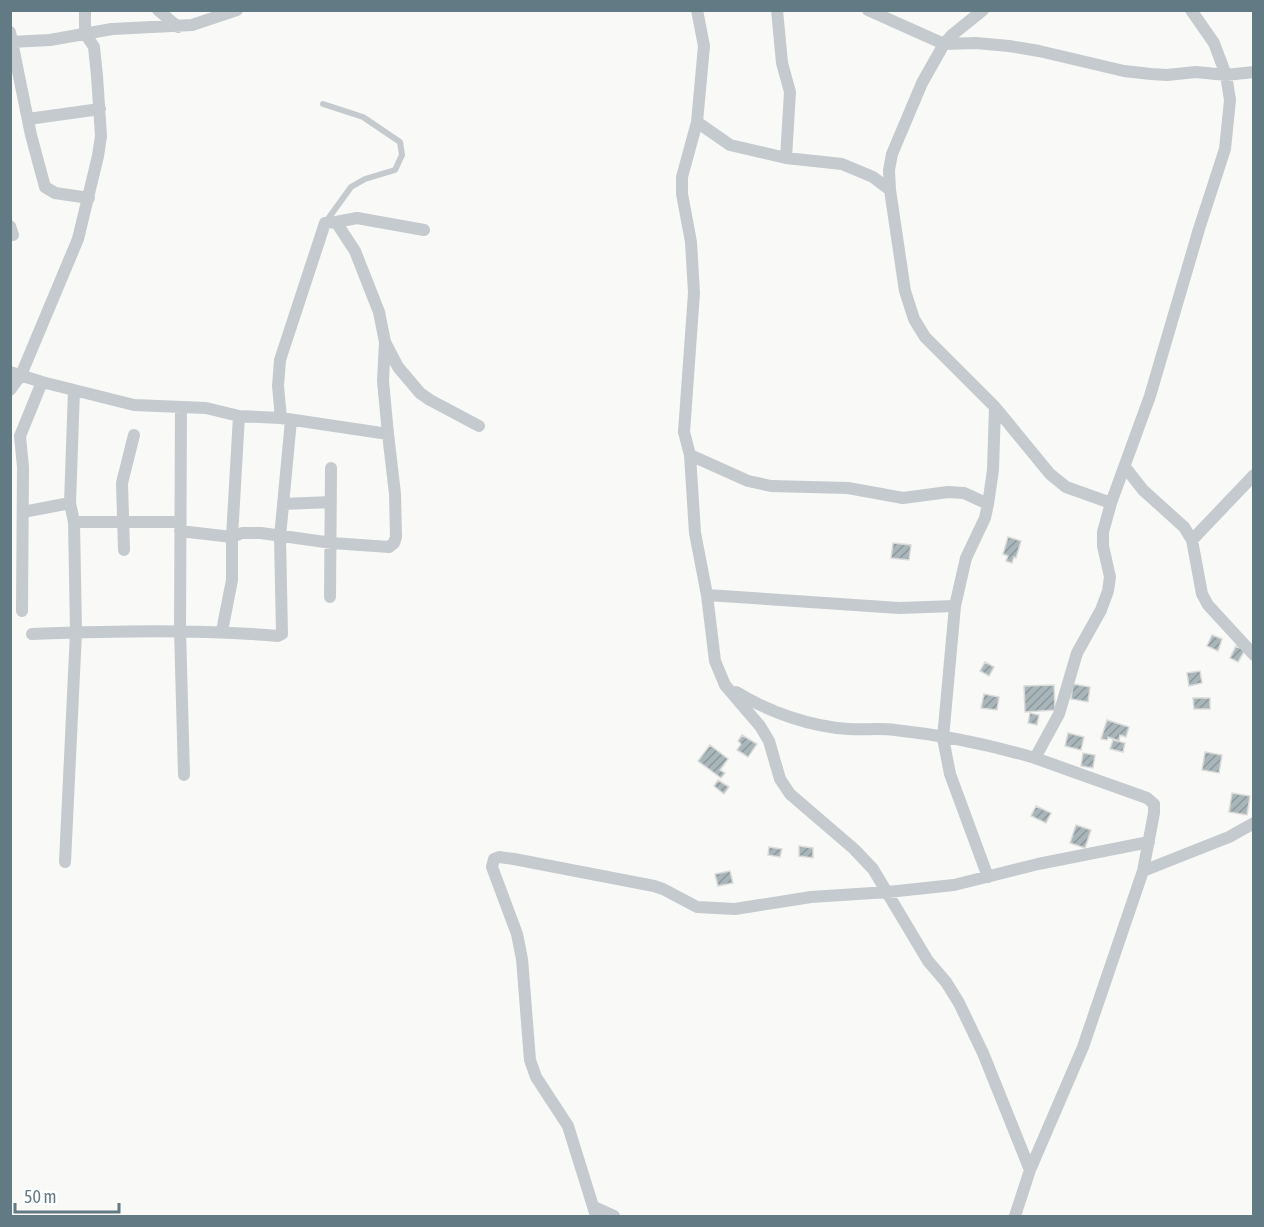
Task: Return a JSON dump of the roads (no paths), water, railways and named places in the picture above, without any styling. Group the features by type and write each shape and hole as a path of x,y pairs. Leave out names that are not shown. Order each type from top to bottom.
{"street":[{"path":"10,390 78,239 101,136 94,46 85,33 85,10"},
{"path":"158,10 178,27"},
{"path":"88,198 55,193 45,187 11,39 50,40 112,29 178,27 192,25 237,10"},
{"path":"777,10 782,63 790,92 786,158"},
{"path":"868,10 944,44 976,43 1009,46 1151,74 1196,72 1226,75 1254,72"},
{"path":"983,10 944,44 922,83 892,154 889,170 890,190 905,291 914,319 925,337 995,407 1050,474 1066,487 1111,503"},
{"path":"1035,758 1059,714 1077,653 1101,610 1108,591 1110,577 1102,546 1103,532 1111,503 1150,396 1199,228 1225,149 1230,100 1226,75 1214,43 1191,10"},
{"path":"698,12 704,46 697,122 682,177 682,194 691,242 694,293 684,432 690,454 695,533 707,595 715,662 725,686 760,726 769,741 780,779 790,794 854,849 873,869 928,961 946,982 959,1003 983,1053 1030,1170"},
{"path":"28,119 100,109"},
{"path":"697,122 730,145 786,158 842,164 873,177 890,190"},
{"path":"330,223 357,218 424,230"},
{"path":"74,522 123,521 180,526 232,537 242,533 261,533 332,543 389,547 394,543 396,537 395,494 382,381 385,342 379,312 355,251 330,223"},
{"path":"32,634 180,630 278,636 282,634 280,537 286,419 278,386 280,360 330,223"},
{"path":"385,342 398,367 420,393 479,426"},
{"path":"16,374 134,405 206,408 239,416 286,419 388,434"},
{"path":"22,611 23,467 20,436 42,382"},
{"path":"65,862 76,632 74,522 70,503 74,390"},
{"path":"180,407 180,630 184,775"},
{"path":"988,877 950,774 943,738 955,606 966,558 985,518 988,504 993,470 995,407"},
{"path":"222,631 232,580 232,537 239,416"},
{"path":"124,550 122,483 134,435"},
{"path":"690,454 748,481 771,486 848,488 903,498 948,492 963,493 988,504"},
{"path":"1125,467 1143,490 1184,527 1192,540 1202,594 1208,606 1254,655"},
{"path":"330,597 331,468"},
{"path":"1192,540 1254,475"},
{"path":"283,504 331,502"},
{"path":"23,512 70,503"},
{"path":"707,595 899,608 955,606"},
{"path":"725,686 749,700 821,726 893,730 972,744 991,745 1035,758 1150,801 1154,807 1143,871 1083,1047 1030,1170 1016,1216"},
{"path":"1143,871 1229,837 1254,823"},
{"path":"614,1216 595,1212 567,1126 536,1077 530,1059 522,959 517,934 492,867 494,859 499,857 514,859 654,886 697,907 723,910 811,897 954,885 1038,864 1149,842"}],"lane":[{"path":"323,104 363,117 400,142 402,155 395,170 365,179 351,187 330,223"}]}
